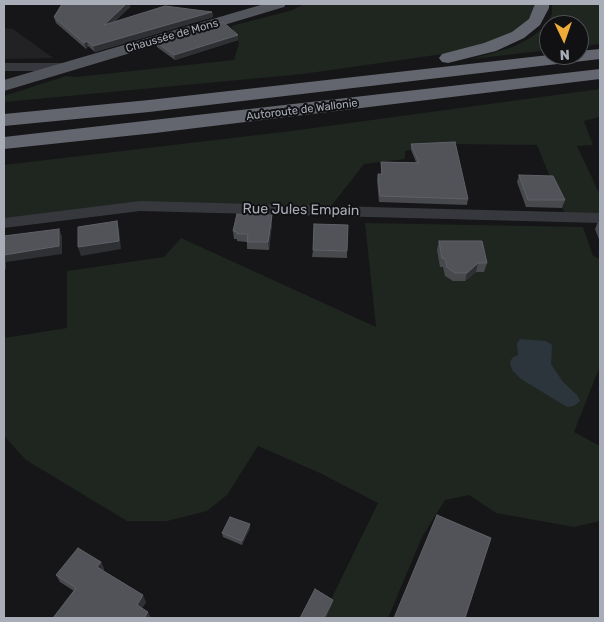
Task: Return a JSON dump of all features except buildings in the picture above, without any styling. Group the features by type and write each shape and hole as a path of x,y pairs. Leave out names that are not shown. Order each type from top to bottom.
{"highway":[{"path":"385,79 430,62 505,42 528,29 535,22 542,4"},
{"name":"Autoroute de Wallonie","path":"4,120 600,54"},
{"name":"Autoroute de Wallonie","path":"4,143 155,128 600,74"}],"main road":[{"name":"Chaussée de Mons","path":"5,78 28,78 66,68 279,4"}],"street":[{"path":"5,78 66,68"},
{"name":"Rue Jules Empain","path":"4,223 140,206 600,218"}],"shaded area":[{"path":"304,4 533,4 535,7 528,24 510,34 484,44 443,54 303,74 4,102 4,96 66,76 76,77 234,60 239,43 231,26 293,10"},
{"path":"552,4 600,4 600,44 589,46 589,15 551,15"},
{"path":"4,28 13,29 53,58 4,59"},
{"path":"539,31 539,51 472,59 513,47"},
{"path":"600,89 600,117 584,121 593,145 577,146 600,195 600,218 566,217 537,145 450,144 405,151 405,159 364,164 328,210 89,211 4,223 4,165 291,131"},
{"path":"365,223 583,227 593,256 600,259 600,366 574,432 600,446 600,521 574,527 496,513 469,495 445,500 422,537 388,618 322,618 378,503 320,473 258,446 227,495 207,511 167,521 127,521 26,460 4,436 4,338 67,328 67,271 164,257 181,238 376,327"},
{"path":"520,339 546,341 552,345 551,364 563,382 577,395 580,401 574,406 567,407 521,379 512,370 510,363 512,358 518,355 517,343"}]}
